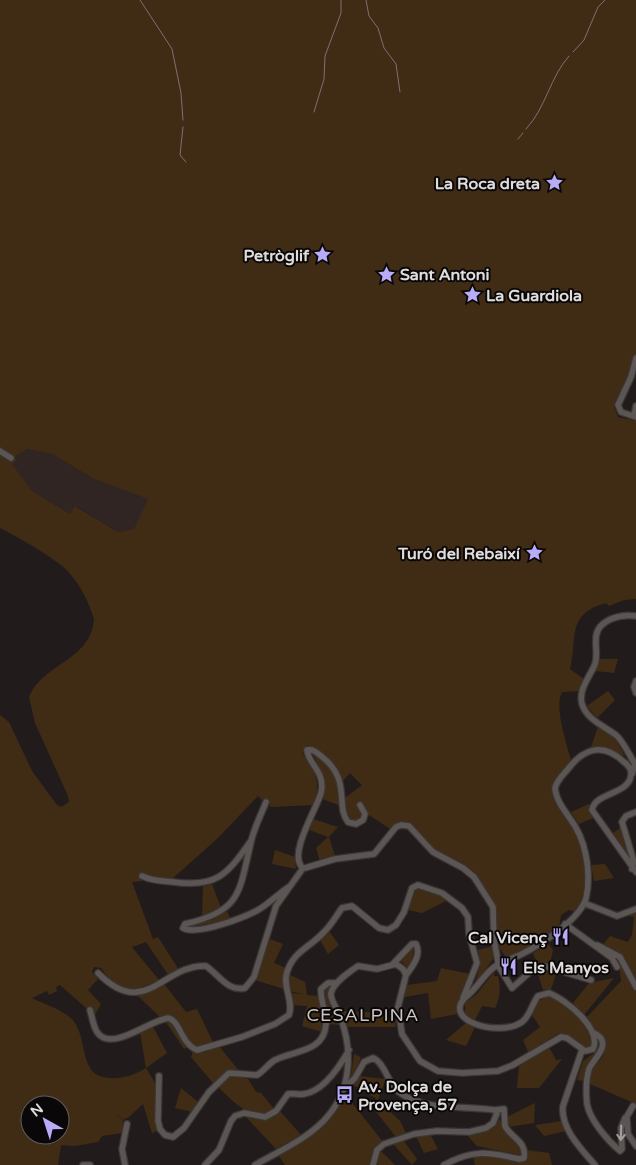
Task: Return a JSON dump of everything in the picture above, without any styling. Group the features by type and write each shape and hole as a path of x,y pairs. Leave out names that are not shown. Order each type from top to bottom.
{"street":[{"path":"636,358 632,377 618,405 621,412 635,416 633,412 636,406"},
{"path":"0,451 11,458"},
{"path":"634,871 618,845 602,827 592,810 596,802 625,786 631,776 634,764 632,758 616,736 597,723 585,709 582,691 596,663 596,634 600,628 613,618 636,616"},
{"path":"636,682 634,687 636,693"},
{"path":"302,868 298,860 302,841 322,786 316,766 307,750 315,751 334,768 342,790 344,816 348,822 356,824 363,820 364,814 360,805"},
{"path":"462,1000 498,964 537,946 565,924 584,903 588,881 587,865 578,831 557,797 555,785 578,757 592,750 605,751 617,756 627,765 631,776"},
{"path":"266,802 252,840 244,877 230,905 213,916 185,924 183,928 188,930 209,927 251,913 290,886"},
{"path":"634,871 634,862 622,822 626,816 636,812"},
{"path":"98,973 121,990 136,993 190,969 206,966 229,986 237,989 245,988 254,977 276,906 285,896 302,868 335,859 374,854 396,827 401,825 409,826 432,852 463,868 474,877 493,907 494,940 498,964 512,988"},
{"path":"142,876 152,880 187,884 208,882 234,866 252,840"},
{"path":"90,1010 98,1033 108,1040 116,1040 150,1023 168,1018 174,1021 188,1044 197,1050 242,1037 275,1024 289,1015 290,1006 286,974 295,956 323,933 342,908 352,906 379,928 388,930 400,919 412,888 418,885 442,893 462,908 468,917 469,934 477,963 462,1000 460,1013 469,1021 493,1029 504,1030 524,1021 538,996 549,993 572,1007 587,1022 592,1032 595,1046 587,1052 567,1038 561,1037 513,1065 498,1071 462,1073 438,1071 420,1061 402,1034 398,1007 406,975 415,963 418,949 416,944 412,944 393,964 377,970 358,966 336,983 331,993 340,1014 349,1050 349,1067 332,1112 319,1125 300,1139 254,1165"},
{"path":"584,903 617,916 636,909"},
{"path":"565,924 612,958 617,967"},
{"path":"593,943 612,951 620,957 636,987"},
{"path":"393,964 400,967 406,975"},
{"path":"508,995 512,988 530,972 544,966 591,980"},
{"path":"159,1076 158,1125 165,1135 173,1137 184,1128 209,1092 229,1073 256,1075 276,1060 302,1053 316,1044 326,1026 321,990 328,983 336,983"},
{"path":"592,1032 597,1034 602,1047 600,1055 589,1070 588,1106 595,1121 620,1151 622,1149 622,1122 633,1106"},
{"path":"205,1165 219,1150 233,1118 244,1113 265,1117 276,1111 288,1094 303,1094 312,1091 332,1074 349,1050"},
{"path":"582,1050 563,1106 563,1114 573,1136 595,1165"},
{"path":"341,1091 356,1078 364,1062 373,1058 378,1061 393,1086 408,1097 443,1106 495,1110 502,1108 505,1111 505,1126 520,1142 525,1152 524,1158 519,1159 481,1152 458,1158 444,1165"},
{"path":"373,1165 376,1150 384,1144 420,1132 466,1132 480,1130 494,1123 497,1113 495,1110"},
{"path":"626,1118 628,1134 636,1146"},
{"path":"125,1165 122,1148 127,1124"},
{"path":"83,1165 90,1165"}],"shaded area":[{"path":"0,0 636,0 636,363 614,407 618,417 636,421 636,599 624,600 609,606 606,603 584,614 576,629 570,669 584,679 580,691 562,692 560,698 560,715 571,760 552,788 553,794 577,839 583,860 585,881 576,912 569,910 561,915 559,927 527,950 505,956 498,946 495,903 474,872 434,849 411,824 400,822 390,829 366,813 361,802 357,805 361,812 361,818 356,821 350,820 347,814 345,798 362,785 350,773 342,782 332,761 307,745 302,753 311,765 316,778 317,790 314,805 270,807 269,799 263,801 258,796 218,838 172,879 150,877 142,872 139,876 142,881 132,882 153,939 158,937 179,970 169,976 146,942 132,947 159,980 134,989 127,989 114,983 101,968 94,967 92,972 98,979 88,990 101,1004 95,1015 92,1007 86,1008 60,985 56,987 57,991 49,995 47,991 32,998 61,1011 71,1018 79,1031 88,1065 99,1076 109,1078 124,1077 133,1075 146,1068 155,1083 157,1131 152,1133 143,1104 123,1120 115,1112 123,1121 122,1133 102,1136 98,1142 75,1146 61,1145 58,1165 0,1165 0,715 9,722 32,771 57,805 61,807 69,802 35,723 29,697 45,676 85,644 91,633 94,619 82,590 75,580 58,563 38,549 0,528","holes":["27,449 52,454 94,479 148,499 134,529 118,532 75,506 70,514 32,491 12,464 17,460 14,457"]},
{"path":"27,449 52,454 94,479 149,499 134,530 118,532 76,506 70,514 32,491 11,464 17,460 14,457"},
{"path":"599,659 618,659 614,673 595,671"},
{"path":"608,691 615,700 597,718 587,706"},
{"path":"598,727 615,738 625,756 607,748 591,747"},
{"path":"313,754 326,763 334,775 341,806 322,799 322,774"},
{"path":"589,804 593,818 579,824 571,812"},
{"path":"313,819 338,827 329,837 335,856 320,861 316,848 328,837 309,830"},
{"path":"620,828 631,862 613,833"},
{"path":"275,850 295,857 296,869 272,864"},
{"path":"605,864 614,878 594,881 591,865"},
{"path":"212,884 221,908 202,917 203,886"},
{"path":"418,888 438,894 446,901 422,913 408,910 414,892"},
{"path":"227,911 230,918 210,924 188,927 214,919"},
{"path":"636,912 636,1104 590,1084 592,1071 602,1058 605,1048 587,1017 621,981 618,958 601,947 610,936 628,942 632,935 634,917 629,916"},
{"path":"329,931 339,945 328,954 320,940"},
{"path":"270,939 283,944 274,963 286,968 283,979 284,989 255,980"},
{"path":"549,944 553,950 550,964 538,965 533,953"},
{"path":"493,946 493,959 474,986 480,966 478,950"},
{"path":"414,947 412,960 408,968 401,961"},
{"path":"441,968 470,974 458,1001 457,1014 431,1019 428,993 404,997 407,985 437,981"},
{"path":"545,969 557,972 551,989 543,990 537,971"},
{"path":"495,971 494,976 498,976 500,984 497,1005 495,1008 482,1006 475,1020 465,1014 465,1003 476,995"},
{"path":"288,974 305,982 307,995 318,996 323,1017 322,1032 302,1026 307,1006 293,1005 291,993 303,994 290,991"},
{"path":"614,978 584,1015 573,1003 589,983"},
{"path":"164,984 186,1012 197,1009 213,1042 205,1046 195,1046 184,1034 176,1019 168,1016 160,1017 138,996"},
{"path":"331,986 328,996 329,1001 339,1025 329,1024 324,990"},
{"path":"547,997 570,1009 577,1016 588,1031 591,1047 583,1046 568,1035 559,1033 528,1052 523,1040 540,1027 532,1015 539,1001"},
{"path":"342,1011 394,1013 396,1027 348,1027"},
{"path":"165,1021 172,1022 187,1047 184,1049"},
{"path":"466,1023 475,1027 466,1046 446,1040"},
{"path":"152,1025 167,1053 146,1068 140,1032"},
{"path":"597,1038 600,1047 585,1081 577,1080 583,1061 597,1051"},
{"path":"219,1046 239,1071 230,1069 213,1083 191,1057 193,1051 205,1052"},
{"path":"549,1047 556,1060 562,1059 539,1088 517,1088 519,1066"},
{"path":"354,1054 361,1057 353,1076 351,1076"},
{"path":"231,1074 248,1079 256,1092 261,1093 274,1109 258,1114 243,1109 236,1104 218,1087"},
{"path":"359,1076 386,1079 378,1100 400,1121 406,1133 396,1137 373,1108 377,1099 353,1085"},
{"path":"181,1088 198,1102 192,1112 175,1108"},
{"path":"345,1094 383,1142 375,1147 371,1165 285,1165 279,1156 317,1131 332,1115"},
{"path":"535,1103 534,1123 508,1127 507,1117"},
{"path":"280,1111 301,1135 276,1149 246,1117 264,1120"},
{"path":"500,1119 504,1130 520,1147 520,1155 477,1146 467,1135 490,1129"},
{"path":"562,1121 566,1131 544,1136 535,1125"},
{"path":"430,1134 438,1149 424,1153 416,1136"},
{"path":"403,1140 417,1159 412,1165 393,1144"},
{"path":"380,1150 395,1165 378,1165 376,1162"},
{"path":"527,1150 549,1153 552,1165 475,1165 473,1156 514,1160 527,1157"}],"waterway":[{"path":"140,0 172,49 181,93 183,120"},
{"path":"314,112 324,79 325,56 341,13 341,0"},
{"path":"366,0 369,16 378,28 384,48 396,64 400,92"},
{"path":"573,52 584,40 598,7 605,0"},
{"path":"526,129 533,121 557,73 569,56"},
{"path":"183,127 180,155 186,162"},
{"path":"518,139 523,133"}],"place":[{"name":"La Roca dreta","path":"554,183"},
{"name":"Petròglif","path":"323,255"},
{"name":"Sant Antoni","path":"386,274"},
{"name":"La Guardiola","path":"472,295"},
{"name":"Turó del Rebaixí","path":"534,553"},
{"name":"Cal Vicenç","path":"561,937"},
{"name":"Els Manyos","path":"509,967"},
{"name":"Av. Dolça de Provença, 57","path":"344,1095"}],"district":[{"name":"CESALPINA","path":"363,1015"}]}
